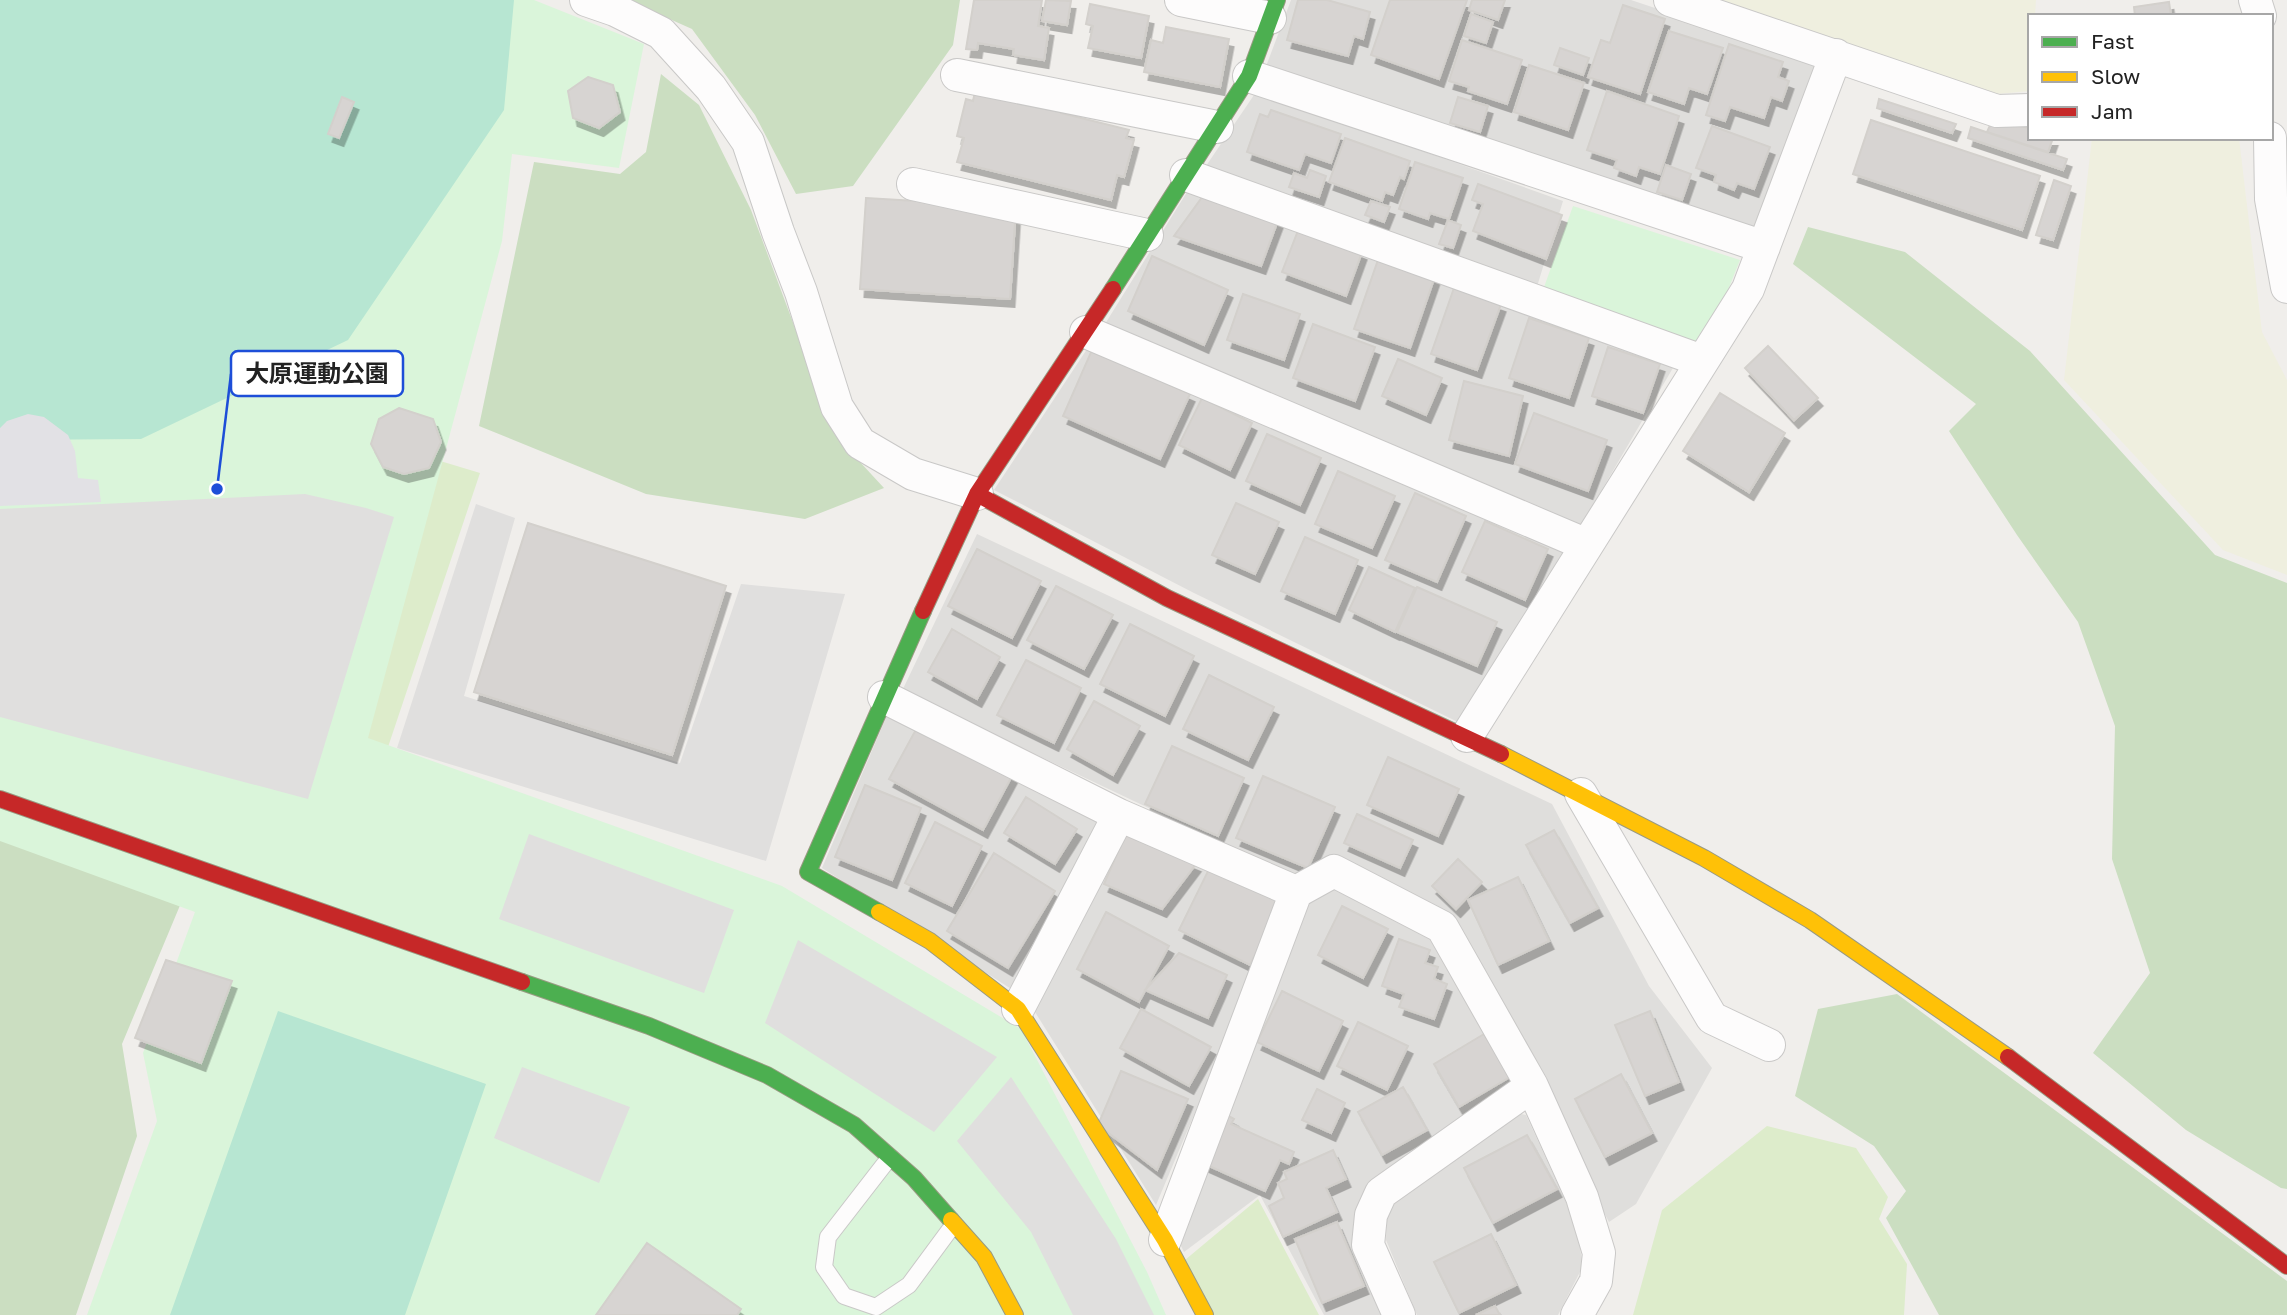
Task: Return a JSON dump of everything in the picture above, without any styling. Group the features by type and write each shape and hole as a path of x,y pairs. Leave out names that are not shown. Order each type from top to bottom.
{"street":[{"path":"586,0 615,10 661,33 711,88 748,142 801,292 837,407 860,443 913,474 977,494 1167,598 1467,736 1704,858 1810,920 1970,1029 2285,1264"},
{"path":"1181,0 1274,9 1249,76 1086,332 977,494 808,872 930,941 1018,1009 1165,1240 1205,1315"},
{"path":"1670,0 1997,111 2028,110"},
{"path":"1467,736 1748,289 1836,55"},
{"path":"957,75 1217,127"},
{"path":"1249,76 1764,247"},
{"path":"2270,140 2272,199 2287,287"},
{"path":"1186,175 1702,361"},
{"path":"913,184 1147,235"},
{"path":"1086,332 1587,545"},
{"path":"884,697 1119,815 1296,892"},
{"path":"1581,794 1712,1018 1769,1045"},
{"path":"0,799 649,1026 767,1075 854,1125 914,1178 984,1257 1015,1315"},
{"path":"1018,1009 1119,815"},
{"path":"1165,1240 1296,892 1334,871 1442,927 1532,1086 1582,1197 1600,1253 1596,1281 1577,1315"},
{"path":"1399,1315 1368,1245 1371,1215 1381,1193 1532,1086"}],"lane":[{"path":"890,1157 828,1237 824,1267 844,1296 876,1307 887,1300 909,1285 954,1224"}],"shaded area":[{"path":"1291,0 1631,0 1817,62 1755,231 1265,69"},
{"path":"1256,92 1563,201 1536,290 1206,166"},
{"path":"1192,184 1677,361 1579,529 1105,324"},
{"path":"1091,343 1566,547 1460,723 1194,593 994,490"},
{"path":"28,414 44,417 68,435 75,451 78,478 98,480 101,502 0,506 0,428 7,421"},
{"path":"305,494 394,517 308,799 0,717 0,509"},
{"path":"476,504 515,518 464,696 680,763 741,584 845,594 766,861 397,748"},
{"path":"977,534 1552,804 1649,986 1712,1068 1636,1204 1609,1222 1449,917 1296,878 902,691"},
{"path":"888,713 1103,817 1016,992 822,868"},
{"path":"1123,826 1287,894 1156,1205 1035,1012"},
{"path":"529,834 734,910 704,993 499,919"},
{"path":"1336,885 1435,932 1524,1081 1373,1179 1357,1213 1390,1315 1324,1315 1260,1195 1184,1252 1175,1234 1303,905"},
{"path":"798,940 997,1057 934,1132 765,1023"},
{"path":"522,1067 630,1107 599,1183 494,1138"},
{"path":"1011,1077 1116,1239 1154,1315 1073,1315 1031,1232 957,1141"},
{"path":"1516,1113 1526,1115 1576,1224 1583,1266 1558,1315 1417,1315 1386,1240 1387,1209"}],"green space":[{"path":"0,0 534,0 644,44 619,168 512,154 502,241 368,738 782,886 1021,1029 1147,1272 1166,1315 87,1315 157,1121 143,1053 195,912 0,841"},
{"path":"0,0 514,0 504,110 348,340 141,439 0,440"},
{"path":"627,0 960,0 953,45 853,186 796,194 755,115 692,29"},
{"path":"1718,0 2036,0 2035,14 2028,14 2028,91 1996,94"},
{"path":"661,74 699,105 751,210 835,435 884,488 805,519 646,494 479,426 534,162 620,174 646,152"},
{"path":"2092,140 2239,140 2262,332 2287,380 2287,575 2223,550 2064,380"},
{"path":"1573,206 1740,260 1716,320 1695,344 1543,290"},
{"path":"1808,227 1905,252 2030,351 2215,555 2287,583 2287,1189 2281,1188 2186,1130 2093,1053 2150,973 2112,859 2115,726 2078,622 1949,431 1976,404 1793,264"},
{"path":"437,460 480,473 387,750 305,866"},
{"path":"0,839 181,903 122,1044 137,1136 76,1315 0,1315"},
{"path":"1897,994 2287,1281 2287,1315 1939,1315 1886,1218 1906,1191 1874,1146 1795,1096 1818,1009"},
{"path":"278,1011 486,1084 405,1315 170,1315"},
{"path":"1767,1126 1856,1148 1888,1197 1879,1219 1907,1264 1904,1315 1633,1315 1662,1210"},
{"path":"1258,1199 1319,1315 1214,1315 1185,1260"}],"building":[{"path":"974,0 1042,0 1038,26 1049,28 1044,60 1013,55 1014,49 978,43 977,50 966,49"},
{"path":"1046,0 1071,1 1067,25 1042,21"},
{"path":"1298,0 1327,0 1370,12 1363,39 1354,36 1348,56 1287,40"},
{"path":"1390,0 1467,0 1439,79 1371,55"},
{"path":"1472,0 1505,0 1498,20 1469,10"},
{"path":"2169,2 2171,14 2135,14 2134,7"},
{"path":"1090,4 1149,16 1141,58 1088,48 1093,26 1086,24"},
{"path":"1623,5 1665,19 1640,94 1588,77 1601,40 1610,43"},
{"path":"1471,14 1493,22 1486,43 1464,36"},
{"path":"1166,27 1229,39 1220,87 1144,72 1151,40 1163,43"},
{"path":"1669,31 1723,48 1707,94 1689,88 1684,104 1648,92"},
{"path":"1462,40 1522,60 1507,104 1468,91 1469,87 1449,81"},
{"path":"1729,44 1783,62 1778,77 1789,81 1782,101 1771,97 1764,118 1730,107 1725,121 1706,115"},
{"path":"1560,48 1589,58 1583,75 1554,65"},
{"path":"1529,65 1584,83 1568,130 1514,112"},
{"path":"588,77 613,85 620,112 599,128 573,118 568,91"},
{"path":"1607,91 1679,116 1660,174 1639,167 1636,176 1614,168 1617,160 1587,150"},
{"path":"975,92 1041,108 1044,99 1063,105 1061,113 1129,130 1126,138 1134,140 1124,177 1117,175 1111,200 957,162 964,138 957,136 966,99 973,101"},
{"path":"342,97 354,102 339,138 328,134"},
{"path":"1458,97 1488,106 1480,132 1450,123"},
{"path":"1879,99 1956,124 1952,133 1877,108"},
{"path":"1271,110 1341,134 1331,163 1305,154 1299,170 1247,152 1260,114 1268,117"},
{"path":"1871,120 2040,176 2022,230 1853,174"},
{"path":"1992,121 2028,128 2028,140 2052,140 2048,152 1987,132"},
{"path":"1712,126 1770,147 1754,189 1737,183 1734,190 1714,182 1716,175 1696,168"},
{"path":"1971,127 2067,159 2063,170 1968,138"},
{"path":"1345,138 1410,161 1404,179 1400,177 1393,195 1385,192 1382,201 1329,182"},
{"path":"1415,162 1463,178 1449,219 1430,213 1428,219 1399,209"},
{"path":"1666,165 1691,174 1682,200 1657,192"},
{"path":"1310,170 1326,176 1319,197 1289,187 1294,173 1307,178"},
{"path":"2054,180 2071,186 2053,240 2036,235"},
{"path":"1478,184 1562,215 1546,259 1473,231 1483,204 1472,200"},
{"path":"1208,189 1280,215 1261,266 1174,236"},
{"path":"866,198 1016,207 1010,299 860,289"},
{"path":"1371,201 1390,207 1384,222 1365,215"},
{"path":"1448,220 1461,225 1453,248 1439,244"},
{"path":"1299,228 1362,252 1346,296 1282,272"},
{"path":"1152,256 1228,290 1204,345 1128,311"},
{"path":"1379,257 1435,276 1410,348 1354,329"},
{"path":"1454,288 1501,304 1477,370 1431,354"},
{"path":"1243,294 1300,314 1284,360 1227,340"},
{"path":"1529,318 1589,338 1569,398 1509,378"},
{"path":"1313,324 1375,347 1355,401 1293,378"},
{"path":"1768,346 1818,398 1794,420 1745,368"},
{"path":"1608,347 1660,364 1643,413 1592,396"},
{"path":"1092,350 1190,394 1160,459 1063,416"},
{"path":"1398,359 1442,378 1426,415 1382,396"},
{"path":"1464,381 1523,396 1509,456 1449,440"},
{"path":"1720,393 1785,433 1749,492 1683,451"},
{"path":"1202,398 1252,423 1230,470 1179,445"},
{"path":"399,408 433,419 441,442 429,468 404,474 383,467 371,444 379,419"},
{"path":"1534,413 1607,440 1588,491 1515,464"},
{"path":"1267,434 1321,458 1300,505 1246,481"},
{"path":"1338,471 1395,496 1372,548 1315,524"},
{"path":"1415,493 1466,516 1437,582 1385,560"},
{"path":"1236,503 1279,522 1255,574 1212,555"},
{"path":"1485,521 1548,549 1525,600 1462,572"},
{"path":"528,523 726,586 672,755 474,692"},
{"path":"1305,537 1358,560 1335,614 1281,591"},
{"path":"977,549 1041,581 1012,638 948,606"},
{"path":"1369,567 1415,588 1395,632 1349,610"},
{"path":"1056,586 1113,615 1084,669 1027,640"},
{"path":"1417,587 1497,622 1477,666 1397,632"},
{"path":"1130,624 1194,656 1165,716 1100,684"},
{"path":"952,629 1000,657 977,699 928,672"},
{"path":"1026,660 1081,688 1054,743 997,715"},
{"path":"1209,675 1274,707 1248,760 1183,729"},
{"path":"1094,701 1140,726 1113,775 1067,749"},
{"path":"919,724 1013,774 983,830 889,779"},
{"path":"1172,746 1244,778 1218,836 1145,804"},
{"path":"1388,757 1459,789 1438,836 1367,805"},
{"path":"1263,776 1335,807 1308,868 1236,838"},
{"path":"865,785 921,808 892,880 835,857"},
{"path":"1026,797 1077,829 1055,864 1004,833"},
{"path":"1357,814 1413,840 1400,868 1344,843"},
{"path":"935,822 982,846 952,906 905,883"},
{"path":"1554,830 1598,908 1570,923 1526,845"},
{"path":"1125,835 1196,864 1162,909 1104,884"},
{"path":"994,853 1055,891 1008,968 947,931"},
{"path":"1458,859 1482,882 1456,909 1432,886"},
{"path":"1212,863 1284,899 1250,965 1179,930"},
{"path":"1518,877 1549,941 1498,965 1468,900"},
{"path":"1342,906 1388,929 1363,978 1318,955"},
{"path":"1106,912 1169,946 1139,1002 1077,969"},
{"path":"1399,939 1430,950 1425,963 1438,967 1434,979 1447,984 1434,1019 1399,1007 1404,994 1382,986"},
{"path":"1179,953 1227,975 1208,1018 1145,990"},
{"path":"166,960 232,981 201,1063 135,1038"},
{"path":"1282,991 1343,1021 1319,1071 1257,1042"},
{"path":"1141,1009 1211,1047 1189,1086 1120,1048"},
{"path":"1650,1011 1679,1082 1645,1096 1615,1025"},
{"path":"1358,1022 1408,1046 1387,1090 1337,1066"},
{"path":"1484,1034 1510,1077 1459,1107 1434,1064"},
{"path":"1121,1071 1188,1099 1157,1170 1098,1125"},
{"path":"1621,1074 1652,1133 1605,1157 1575,1099"},
{"path":"1403,1087 1427,1130 1382,1155 1358,1112"},
{"path":"1317,1089 1345,1103 1331,1133 1302,1120"},
{"path":"1223,1113 1234,1119 1231,1124 1294,1152 1289,1164 1280,1160 1265,1191 1200,1162"},
{"path":"1527,1135 1557,1189 1493,1223 1464,1168"},
{"path":"1333,1150 1346,1179 1326,1188 1337,1212 1283,1237 1269,1206 1284,1198 1278,1183 1287,1179 1284,1172"},
{"path":"1337,1222 1364,1286 1322,1303 1295,1239"},
{"path":"1491,1234 1516,1285 1459,1313 1434,1262"},
{"path":"647,1243 741,1309 737,1315 596,1315"},
{"path":"1495,1306 1500,1315 1476,1315"}],"traffic: fast":[{"path":"1113,289 1249,76 1277,0"},
{"path":"879,912 808,872 923,611"},
{"path":"522,982 649,1026 767,1075 854,1125 914,1178 951,1220"}],"traffic: slow":[{"path":"1501,754 1704,858 1810,920 2008,1057"},
{"path":"879,912 930,941 1018,1009 1165,1240 1205,1315"},
{"path":"951,1220 984,1257 1015,1315"}],"traffic: jam":[{"path":"923,611 977,494 1113,289"},
{"path":"977,494 1167,598 1501,754"},
{"path":"0,799 522,982"},
{"path":"2008,1057 2287,1266"}],"place":[{"name":"大原運動公園","path":"217,489"}]}
